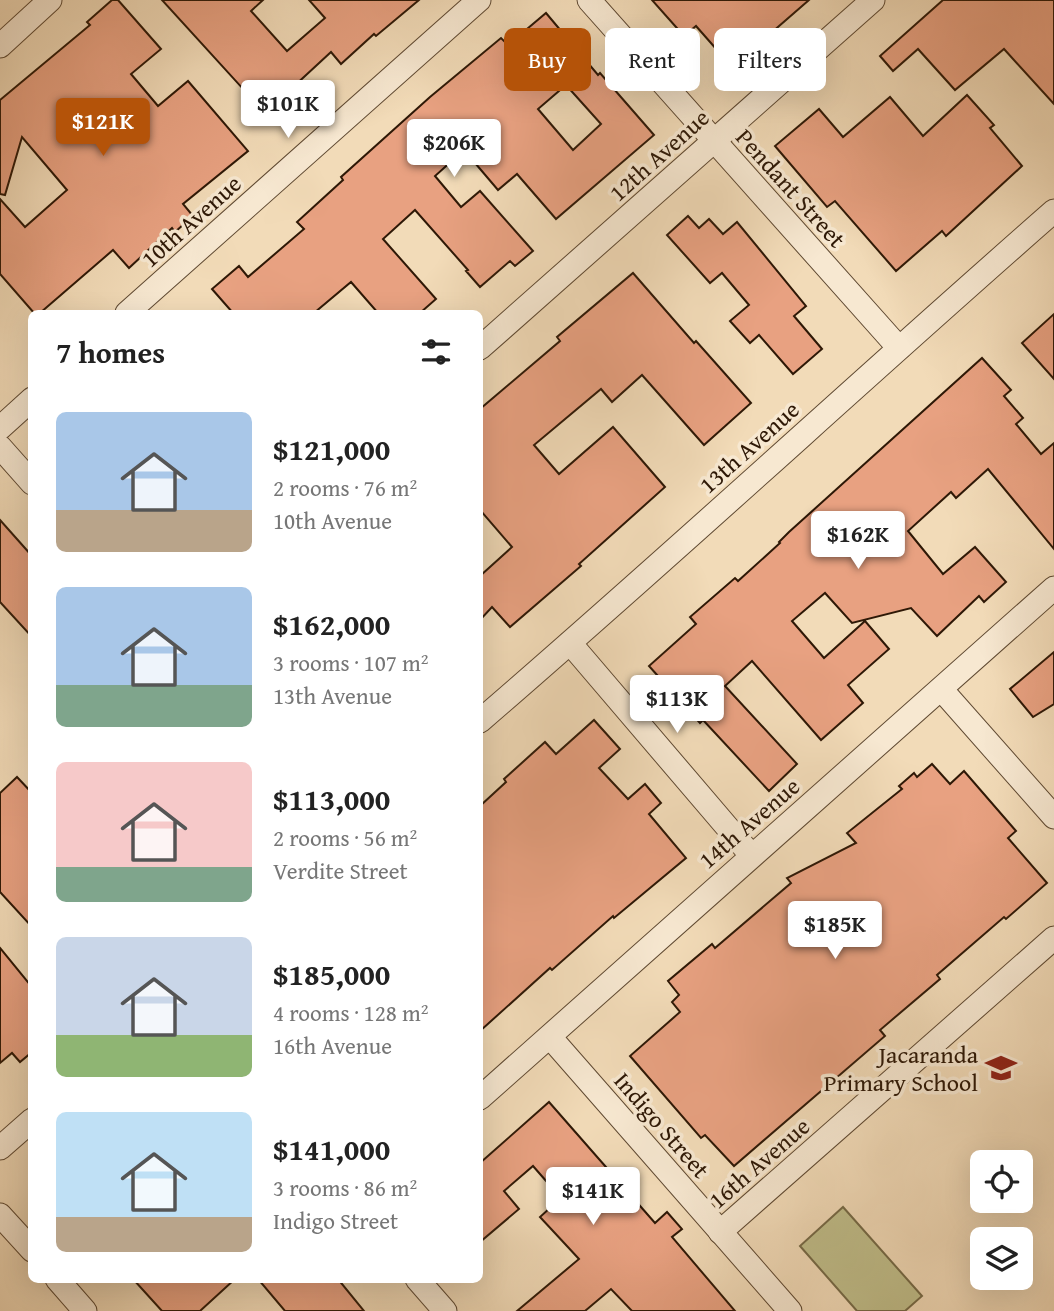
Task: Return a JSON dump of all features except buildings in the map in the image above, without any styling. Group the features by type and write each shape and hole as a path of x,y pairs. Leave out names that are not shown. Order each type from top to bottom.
{"street":[{"path":"0,46 50,0"},
{"name":"10th Avenue","path":"130,310 479,0"},
{"name":"Pendant Street","path":"589,0 899,348"},
{"name":"12th Avenue","path":"483,345 873,0"},
{"name":"13th Avenue","path":"483,718 1054,212"},
{"path":"0,428 28,403"},
{"path":"0,447 28,478"},
{"name":"14th Avenue","path":"483,1095 1054,588"},
{"path":"570,643 751,855"},
{"path":"941,689 1054,817"},
{"name":"16th Avenue","path":"720,1233 1054,938"},
{"name":"Indigo Street","path":"550,1037 790,1311"},
{"path":"0,1148 28,1124"},
{"path":"0,1215 28,1246"},
{"path":"60,1283 85,1311"},
{"path":"420,1283 445,1311"}],"shaded area":[{"path":"843,1207 922,1296 905,1311 857,1311 800,1246"}],"place":[{"name":"Jacaranda Primary School","path":"1001,1068"}]}
